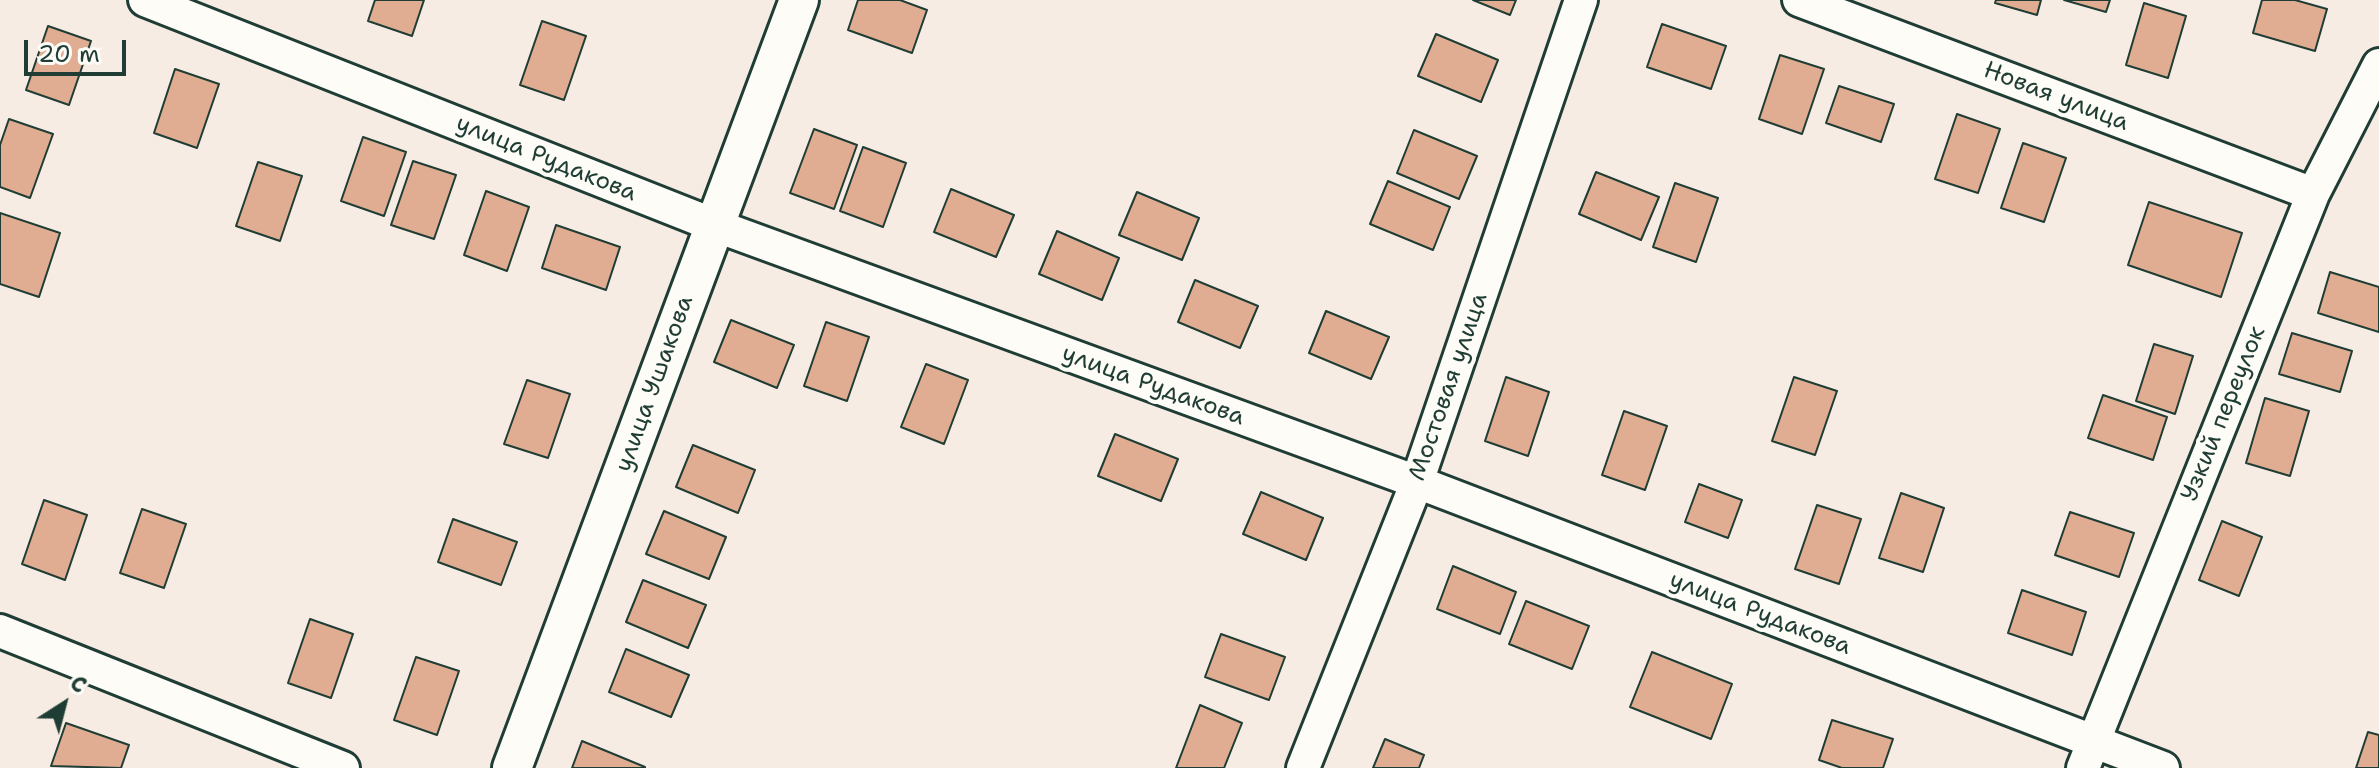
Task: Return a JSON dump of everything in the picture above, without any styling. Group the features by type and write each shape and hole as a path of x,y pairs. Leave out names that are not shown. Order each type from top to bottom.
{"street":[{"name":"улица Рудакова","path":"145,0 714,225 1417,482 2087,755 2163,768"},
{"name":"улица Ушакова","path":"512,768 799,0"},
{"name":"Мостовая улица","path":"1303,768 1417,482 1581,0"},
{"name":"Новая улица","path":"1799,0 2313,194"},
{"name":"Узкий переулок","path":"2087,755 2313,194 2379,65"},
{"path":"0,631 343,768"}],"building":[{"path":"375,0 424,0 412,36 368,21"},
{"path":"858,0 900,0 927,10 912,53 848,30"},
{"path":"1473,0 1516,0 1510,15"},
{"path":"1996,0 2041,0 2037,15 1995,3"},
{"path":"2064,0 2110,0 2106,12"},
{"path":"2262,0 2295,0 2327,9 2315,51 2253,33"},
{"path":"2144,3 2186,16 2168,78 2126,65"},
{"path":"542,21 586,36 564,100 520,85"},
{"path":"1662,24 1726,46 1711,89 1647,67"},
{"path":"48,26 91,41 69,105 26,90"},
{"path":"1436,34 1498,60 1481,102 1418,76"},
{"path":"1780,55 1824,69 1802,134 1759,119"},
{"path":"175,69 219,84 197,148 154,133"},
{"path":"1839,86 1894,104 1881,142 1826,123"},
{"path":"1957,114 2000,129 1978,193 1935,179"},
{"path":"9,119 53,134 30,198 0,187 0,145"},
{"path":"814,129 857,145 834,209 790,193"},
{"path":"1414,130 1477,156 1459,199 1397,173"},
{"path":"363,137 406,152 384,216 341,201"},
{"path":"2023,143 2066,158 2044,222 2001,208"},
{"path":"863,147 906,163 883,227 840,211"},
{"path":"413,161 456,175 434,239 391,225"},
{"path":"258,162 302,176 280,241 236,226"},
{"path":"1596,172 1659,197 1641,240 1579,214"},
{"path":"1388,181 1450,207 1433,250 1370,224"},
{"path":"1675,183 1718,198 1696,262 1653,247"},
{"path":"951,189 1014,215 996,257 934,232"},
{"path":"486,191 529,207 507,271 464,255"},
{"path":"1137,192 1199,218 1182,260 1119,235"},
{"path":"2149,202 2242,233 2221,297 2128,265"},
{"path":"0,213 60,233 39,297 0,284"},
{"path":"556,225 620,247 606,290 542,268"},
{"path":"1057,231 1119,258 1102,300 1039,274"},
{"path":"2330,272 2379,287 2379,332 2318,313"},
{"path":"1195,280 1258,306 1240,348 1178,322"},
{"path":"1326,311 1389,337 1371,379 1309,353"},
{"path":"731,320 794,345 777,388 714,362"},
{"path":"826,322 869,337 847,401 804,386"},
{"path":"2292,333 2352,351 2340,392 2279,374"},
{"path":"2154,344 2193,356 2175,414 2136,401"},
{"path":"926,364 968,380 944,444 901,427"},
{"path":"1506,377 1549,392 1528,456 1485,441"},
{"path":"1794,377 1837,391 1815,455 1772,441"},
{"path":"527,380 570,394 548,458 504,444"},
{"path":"2103,395 2167,417 2153,460 2088,438"},
{"path":"2265,398 2309,411 2290,476 2246,463"},
{"path":"1624,411 1667,426 1645,490 1602,475"},
{"path":"1115,434 1178,459 1161,501 1098,476"},
{"path":"693,445 755,470 738,513 676,487"},
{"path":"1699,484 1742,500 1728,538 1685,522"},
{"path":"1261,492 1323,518 1306,560 1243,534"},
{"path":"1901,493 1944,508 1923,572 1879,558"},
{"path":"44,500 87,515 65,580 22,564"},
{"path":"1817,505 1861,519 1839,584 1795,569"},
{"path":"142,509 186,524 164,588 120,573"},
{"path":"664,511 726,537 709,579 646,554"},
{"path":"2070,512 2134,533 2119,577 2055,555"},
{"path":"453,519 517,542 501,585 438,562"},
{"path":"2222,521 2262,537 2239,596 2199,580"},
{"path":"1453,566 1516,592 1500,634 1437,609"},
{"path":"643,580 706,605 688,648 626,622"},
{"path":"2022,590 2086,612 2072,655 2008,633"},
{"path":"1526,601 1589,626 1572,669 1509,644"},
{"path":"310,619 353,634 331,698 288,683"},
{"path":"1221,634 1285,657 1269,700 1205,677"},
{"path":"626,649 689,675 671,717 609,692"},
{"path":"1652,652 1732,684 1711,739 1630,707"},
{"path":"416,657 459,671 437,735 394,720"},
{"path":"1200,705 1242,723 1224,768 1176,768"},
{"path":"1832,720 1893,739 1883,768 1842,768 1819,760"},
{"path":"66,723 129,745 121,768 51,766"},
{"path":"2368,732 2379,735 2379,768 2356,768"},
{"path":"1385,739 1424,755 1419,768 1373,768"},
{"path":"582,741 645,767 645,768 572,768"}]}
